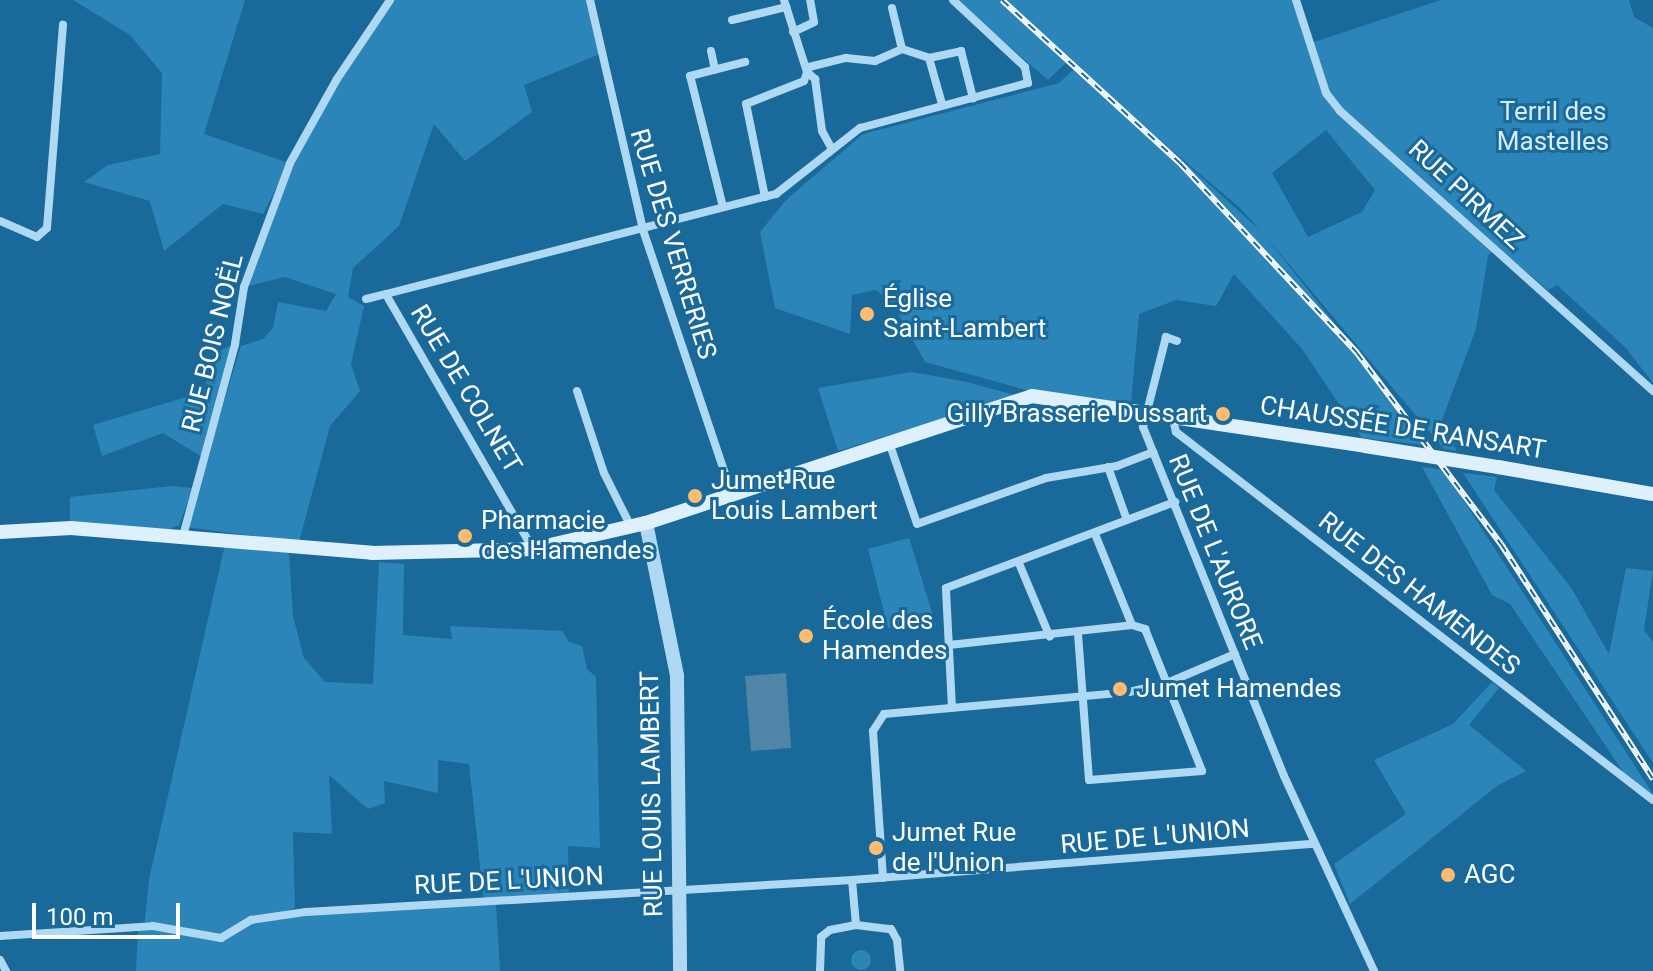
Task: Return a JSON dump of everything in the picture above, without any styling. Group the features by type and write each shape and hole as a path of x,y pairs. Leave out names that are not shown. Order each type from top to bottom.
{"main road":[{"name":"CHAUSSÉE DE RANSART","path":"0,532 71,528 372,553 533,549 639,525 1032,396 1172,414 1653,494"}],"street":[{"name":"RUE BOIS NOËL","path":"183,536 235,344 244,287 290,163 337,79 390,0"},
{"name":"RUE DES VERRERIES","path":"590,0 643,230 732,496"},
{"path":"793,32 814,22 810,0"},
{"path":"953,0 1025,67 1028,83 973,98 942,104 860,128 765,197 746,104 804,81 809,67 846,58 875,61 902,49 929,58 961,51 973,98"},
{"name":"RUE PIRMEZ","path":"1296,0 1326,93 1340,111 1653,391"},
{"path":"732,20 785,4 807,72 815,79 822,131 832,149"},
{"path":"892,8 902,49"},
{"path":"0,221 37,237 47,228 63,25"},
{"path":"711,51 715,70"},
{"path":"929,58 942,104"},
{"path":"723,207 690,76 745,62"},
{"name":"RUE DE COLNET","path":"366,299 765,197"},
{"name":"RUE DE COLNET","path":"386,294 533,549"},
{"path":"1145,410 1166,337 1177,341"},
{"path":"577,391 604,473 639,525"},
{"name":"RUE DE L'AURORE","path":"1145,410 1143,427 1235,654 1314,844 1374,971"},
{"name":"RUE DES HAMENDES","path":"1172,414 1176,432 1652,800"},
{"path":"890,445 917,524 1046,478 1108,467 1153,452"},
{"path":"1108,467 1127,520"},
{"path":"952,708 946,588 1175,502"},
{"name":"RUE LOUIS LAMBERT","path":"639,525 677,676 680,971"},
{"path":"1095,534 1132,625"},
{"path":"1018,561 1050,637"},
{"path":"949,645 1078,635 1132,625 1145,629 1202,771 1089,780 1078,635"},
{"path":"883,878 876,721 884,714 1082,698 1167,683 1235,654"},
{"name":"RUE DE L'UNION","path":"0,936 153,926 216,938 258,918 306,912 678,892 1314,844"},
{"path":"852,880 856,925"},
{"path":"820,971 821,937 830,930 856,925 891,929 897,940 900,971"},
{"path":"0,960 6,971"}],"green space":[{"path":"73,0 245,0 204,134 289,163 390,0 588,0 600,54 524,85 532,112 465,161 434,124 399,226 353,268 348,297 364,306 351,364 360,391 330,426 299,542 186,527 241,346 263,339 273,328 278,302 326,311 336,294 285,277 244,287 285,171 263,214 223,204 164,251 150,201 84,182 108,165 160,154 162,73 130,35"},
{"name":"Terril des Mastelles","path":"956,0 1293,0 1311,43 1441,0 1629,0 1634,17 1653,28 1653,383 1626,348 1557,285 1548,290 1497,247 1488,256 1476,329 1440,425 1457,451 1444,449 1262,232 1423,435 1425,445 1362,438 1302,349 1234,274 1216,306 1176,300 1139,314 1131,403 1026,390 925,362 893,304 876,290 852,295 850,334 775,308 760,232 787,199 863,134 1059,83 1076,67 1014,14 1067,62 1048,80","holes":["1326,130 1375,190 1362,212 1308,237 1272,173","1154,135 1240,208 1260,230"]},
{"path":"235,344 202,457 163,433 102,456 93,425 203,392 217,352"},
{"path":"912,372 1018,396 838,451 818,388"},
{"path":"1422,467 1444,470 1653,794 1630,782 1510,604 1492,595"},
{"path":"1463,473 1497,477 1494,490 1572,589 1609,654 1626,568 1653,571 1644,630 1653,642 1653,763"},
{"path":"172,486 193,488 179,525 169,529 70,525 70,497"},
{"path":"909,538 936,625 888,628 868,549"},
{"path":"226,540 289,553 293,616 304,658 325,682 373,684 379,562 404,564 403,635 452,639 450,626 562,631 569,642 582,646 587,669 596,677 600,848 568,846 569,897 484,902 469,764 438,760 438,793 384,781 385,803 368,809 329,775 332,834 293,832 295,908 278,915 496,904 500,971 136,971 138,930 144,929 149,879"},
{"path":"1492,682 1499,688 1469,725 1526,771 1497,786 1350,904 1334,864 1406,814 1374,760 1453,724"},
{"path":"857,950 865,950 871,960 865,970 857,970 851,964 851,956"}],"shaded area":[{"path":"786,673 791,748 751,751 745,676"}],"railway":[{"path":"1002,0 1180,163 1357,353 1501,544 1653,779"}],"place":[{"name":"Église Saint-Lambert","path":"867,314"},
{"name":"Gilly Brasserie Dussart","path":"1223,414"},
{"name":"Jumet Rue Louis Lambert","path":"695,496"},
{"name":"Pharmacie des Hamendes","path":"465,536"},
{"name":"École des Hamendes","path":"806,636"},
{"name":"Jumet Hamendes","path":"1120,689"},
{"name":"Jumet Rue de l'Union","path":"876,848"},
{"name":"AGC","path":"1448,875"}]}
